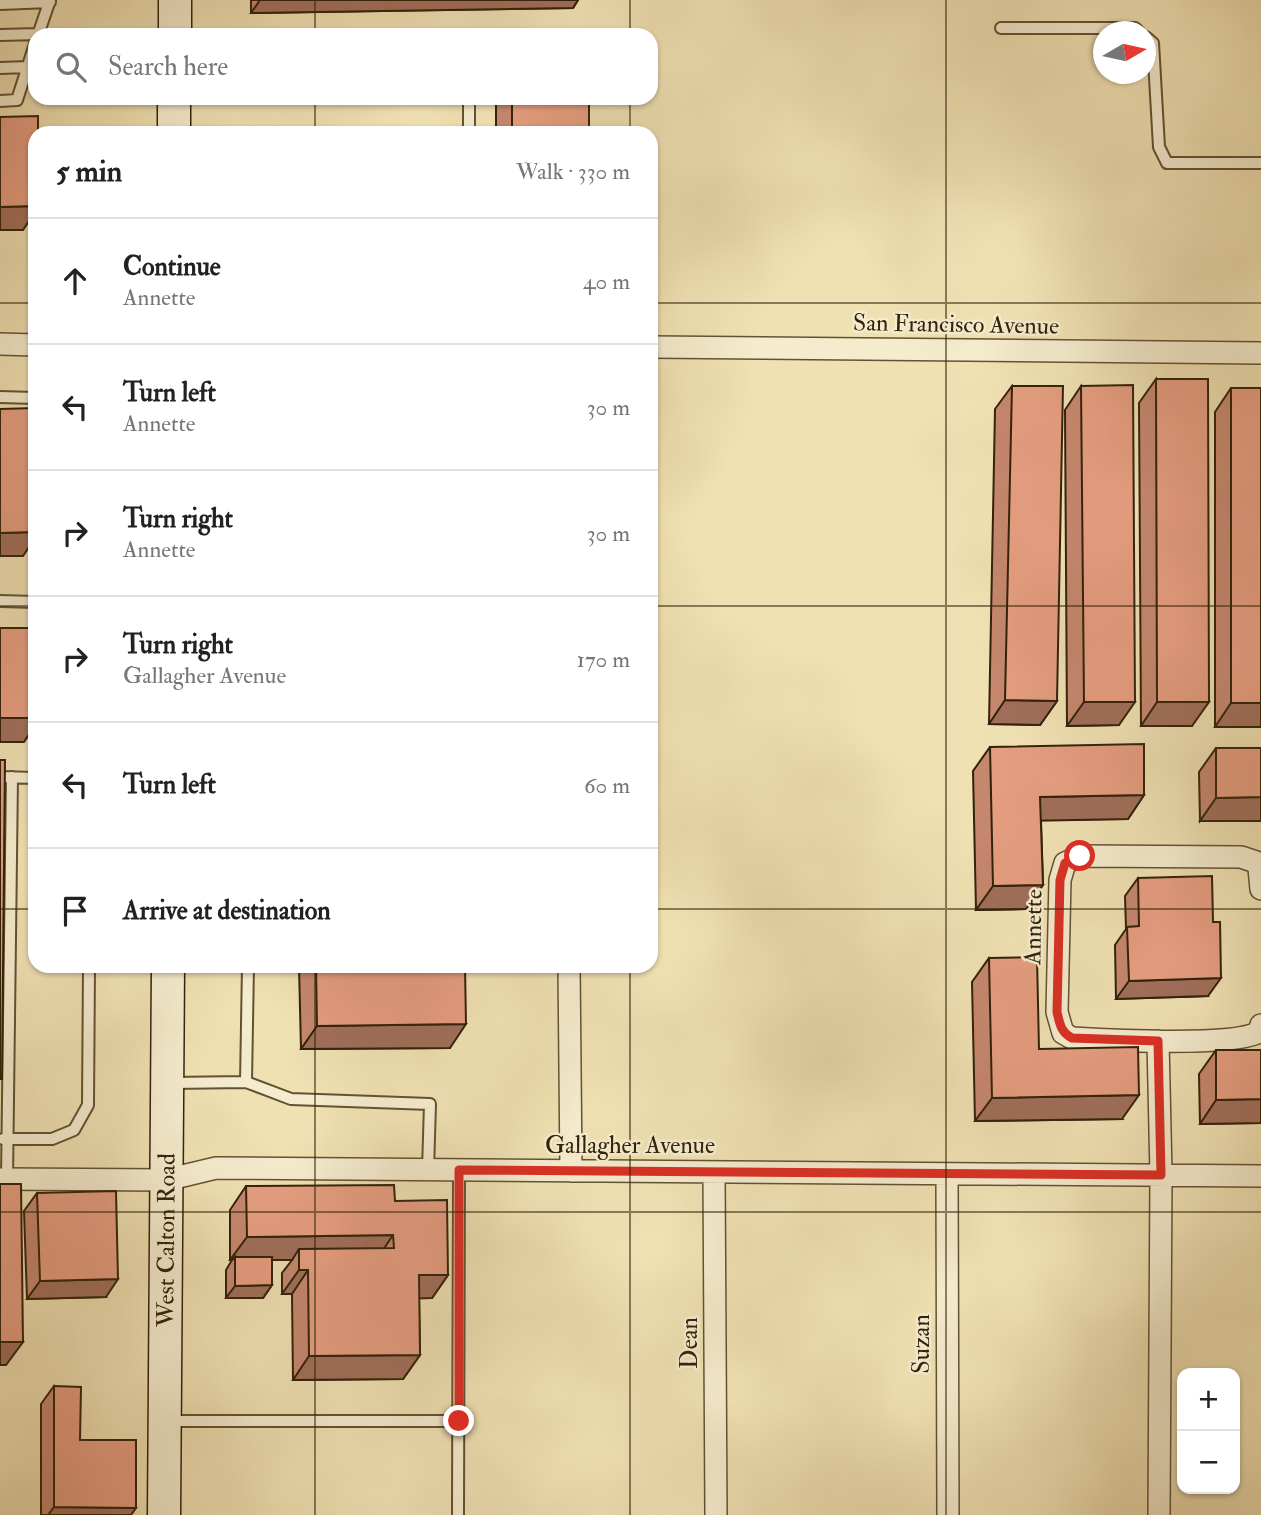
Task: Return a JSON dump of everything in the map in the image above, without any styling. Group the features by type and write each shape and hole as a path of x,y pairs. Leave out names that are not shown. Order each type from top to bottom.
{"main road":[{"path":"175,0 175,28"},
{"path":"174,105 174,126"},
{"name":"West Calton Road","path":"163,1515 168,973"}],"street":[{"path":"0,344 28,345"},
{"name":"San Francisco Avenue","path":"658,347 1261,353"},
{"name":"Annette","path":"1261,889 1256,862 1241,856 1080,856 1065,863 1060,880 1057,1012 1063,1033 1072,1038 1158,1041 1253,1035 1259,1032 1261,1024"},
{"path":"569,973 571,1171"},
{"path":"1158,1041 1161,1175 1159,1515"},
{"name":"Gallagher Avenue","path":"3,1179 166,1180 216,1168 1261,1176"},
{"name":"Dean","path":"714,1172 716,1515"},
{"name":"Suzan","path":"947,1174 948,1515"}],"lane":[{"path":"0,4 50,1 40,28"},
{"path":"1001,28 1093,28"},
{"path":"0,35 28,37"},
{"path":"0,68 28,67 17,100 0,101"},
{"path":"1155,84 1159,147 1167,163 1261,163"},
{"path":"469,105 469,126"},
{"path":"0,397 28,398"},
{"path":"0,601 28,602"},
{"path":"0,777 28,778"},
{"path":"3,1179 12,777"},
{"path":"4,1139 52,1139 74,1130 88,1104 89,973"},
{"path":"246,1082 248,973"},
{"path":"167,1083 246,1082 291,1099 430,1104 428,1171"},
{"path":"458,1515 459,1170"},
{"path":"164,1421 459,1421"}],"building":[{"path":"512,105 589,105 589,126 512,126"},
{"path":"38,116 38,126 28,126 28,206 0,207 0,117"},
{"path":"1156,379 1208,379 1209,702 1157,702"},
{"path":"1133,385 1135,702 1084,702 1081,386"},
{"path":"1012,386 1063,386 1057,701 1005,700"},
{"path":"1231,388 1261,388 1261,703 1231,703"},
{"path":"28,408 28,532 0,533 0,409"},
{"path":"0,628 28,628 28,718 0,718"},
{"path":"1144,744 1144,795 1040,797 1043,885 993,886 990,747"},
{"path":"1216,748 1261,748 1261,797 1216,798"},
{"path":"0,760 5,760 2,1079 0,1079"},
{"path":"1212,876 1213,922 1220,922 1221,978 1129,981 1127,927 1139,926 1138,878"},
{"path":"1037,957 1039,1049 1138,1047 1139,1095 992,1098 989,958"},
{"path":"316,973 465,973 466,1024 317,1026"},
{"path":"1216,1050 1261,1050 1261,1099 1216,1100"},
{"path":"0,1184 21,1184 23,1342 0,1342"},
{"path":"394,1185 395,1201 447,1200 448,1275 419,1275 420,1355 309,1356 308,1270 299,1270 299,1249 394,1248 393,1235 247,1237 246,1186"},
{"path":"116,1191 118,1279 40,1281 37,1193"},
{"path":"235,1257 272,1257 272,1285 235,1286"},
{"path":"54,1386 81,1387 80,1440 136,1440 136,1508 54,1507"}],"route":[{"path":"459,1421 459,1170 1161,1175 1158,1041 1072,1038 1063,1033 1060,1025 1057,1012 1060,880 1065,863 1080,856"}]}
